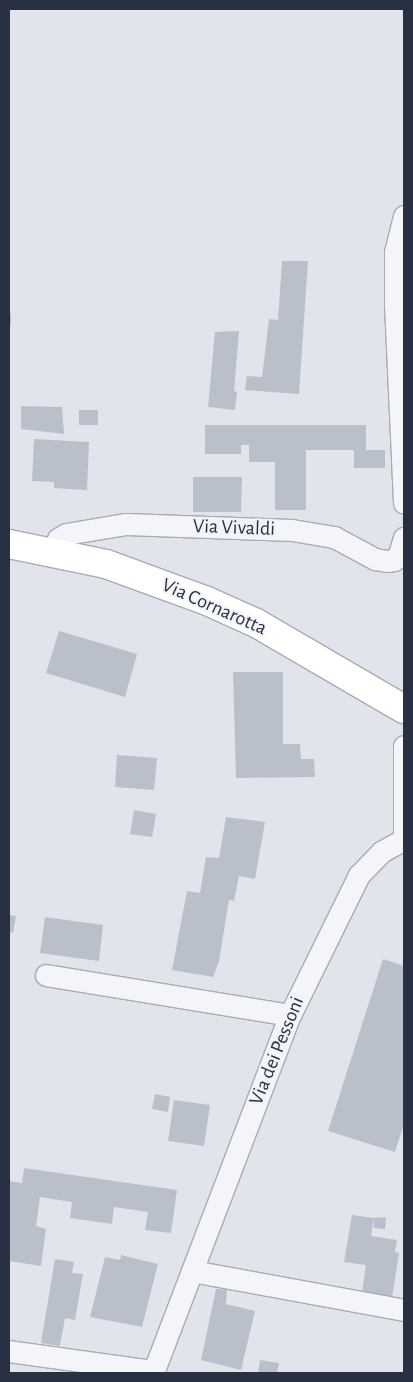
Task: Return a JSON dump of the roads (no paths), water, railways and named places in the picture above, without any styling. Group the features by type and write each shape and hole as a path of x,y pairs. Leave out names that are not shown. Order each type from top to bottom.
{"main road":[{"name":"Via Cornarotta","path":"9,544 106,564 156,580 256,623 404,709"}],"street":[{"path":"404,216 396,251 395,304 404,503"},
{"name":"Via Vivaldi","path":"54,553 58,539 66,534 126,524 292,530 334,537 375,559 388,561 394,560 399,554 404,538"},
{"name":"Via dei Pessoni","path":"153,1372 290,1015 359,875 381,852 404,840 404,746"},
{"path":"46,975 290,1015"},
{"path":"192,1271 404,1310"},
{"path":"9,1351 153,1372"}]}
